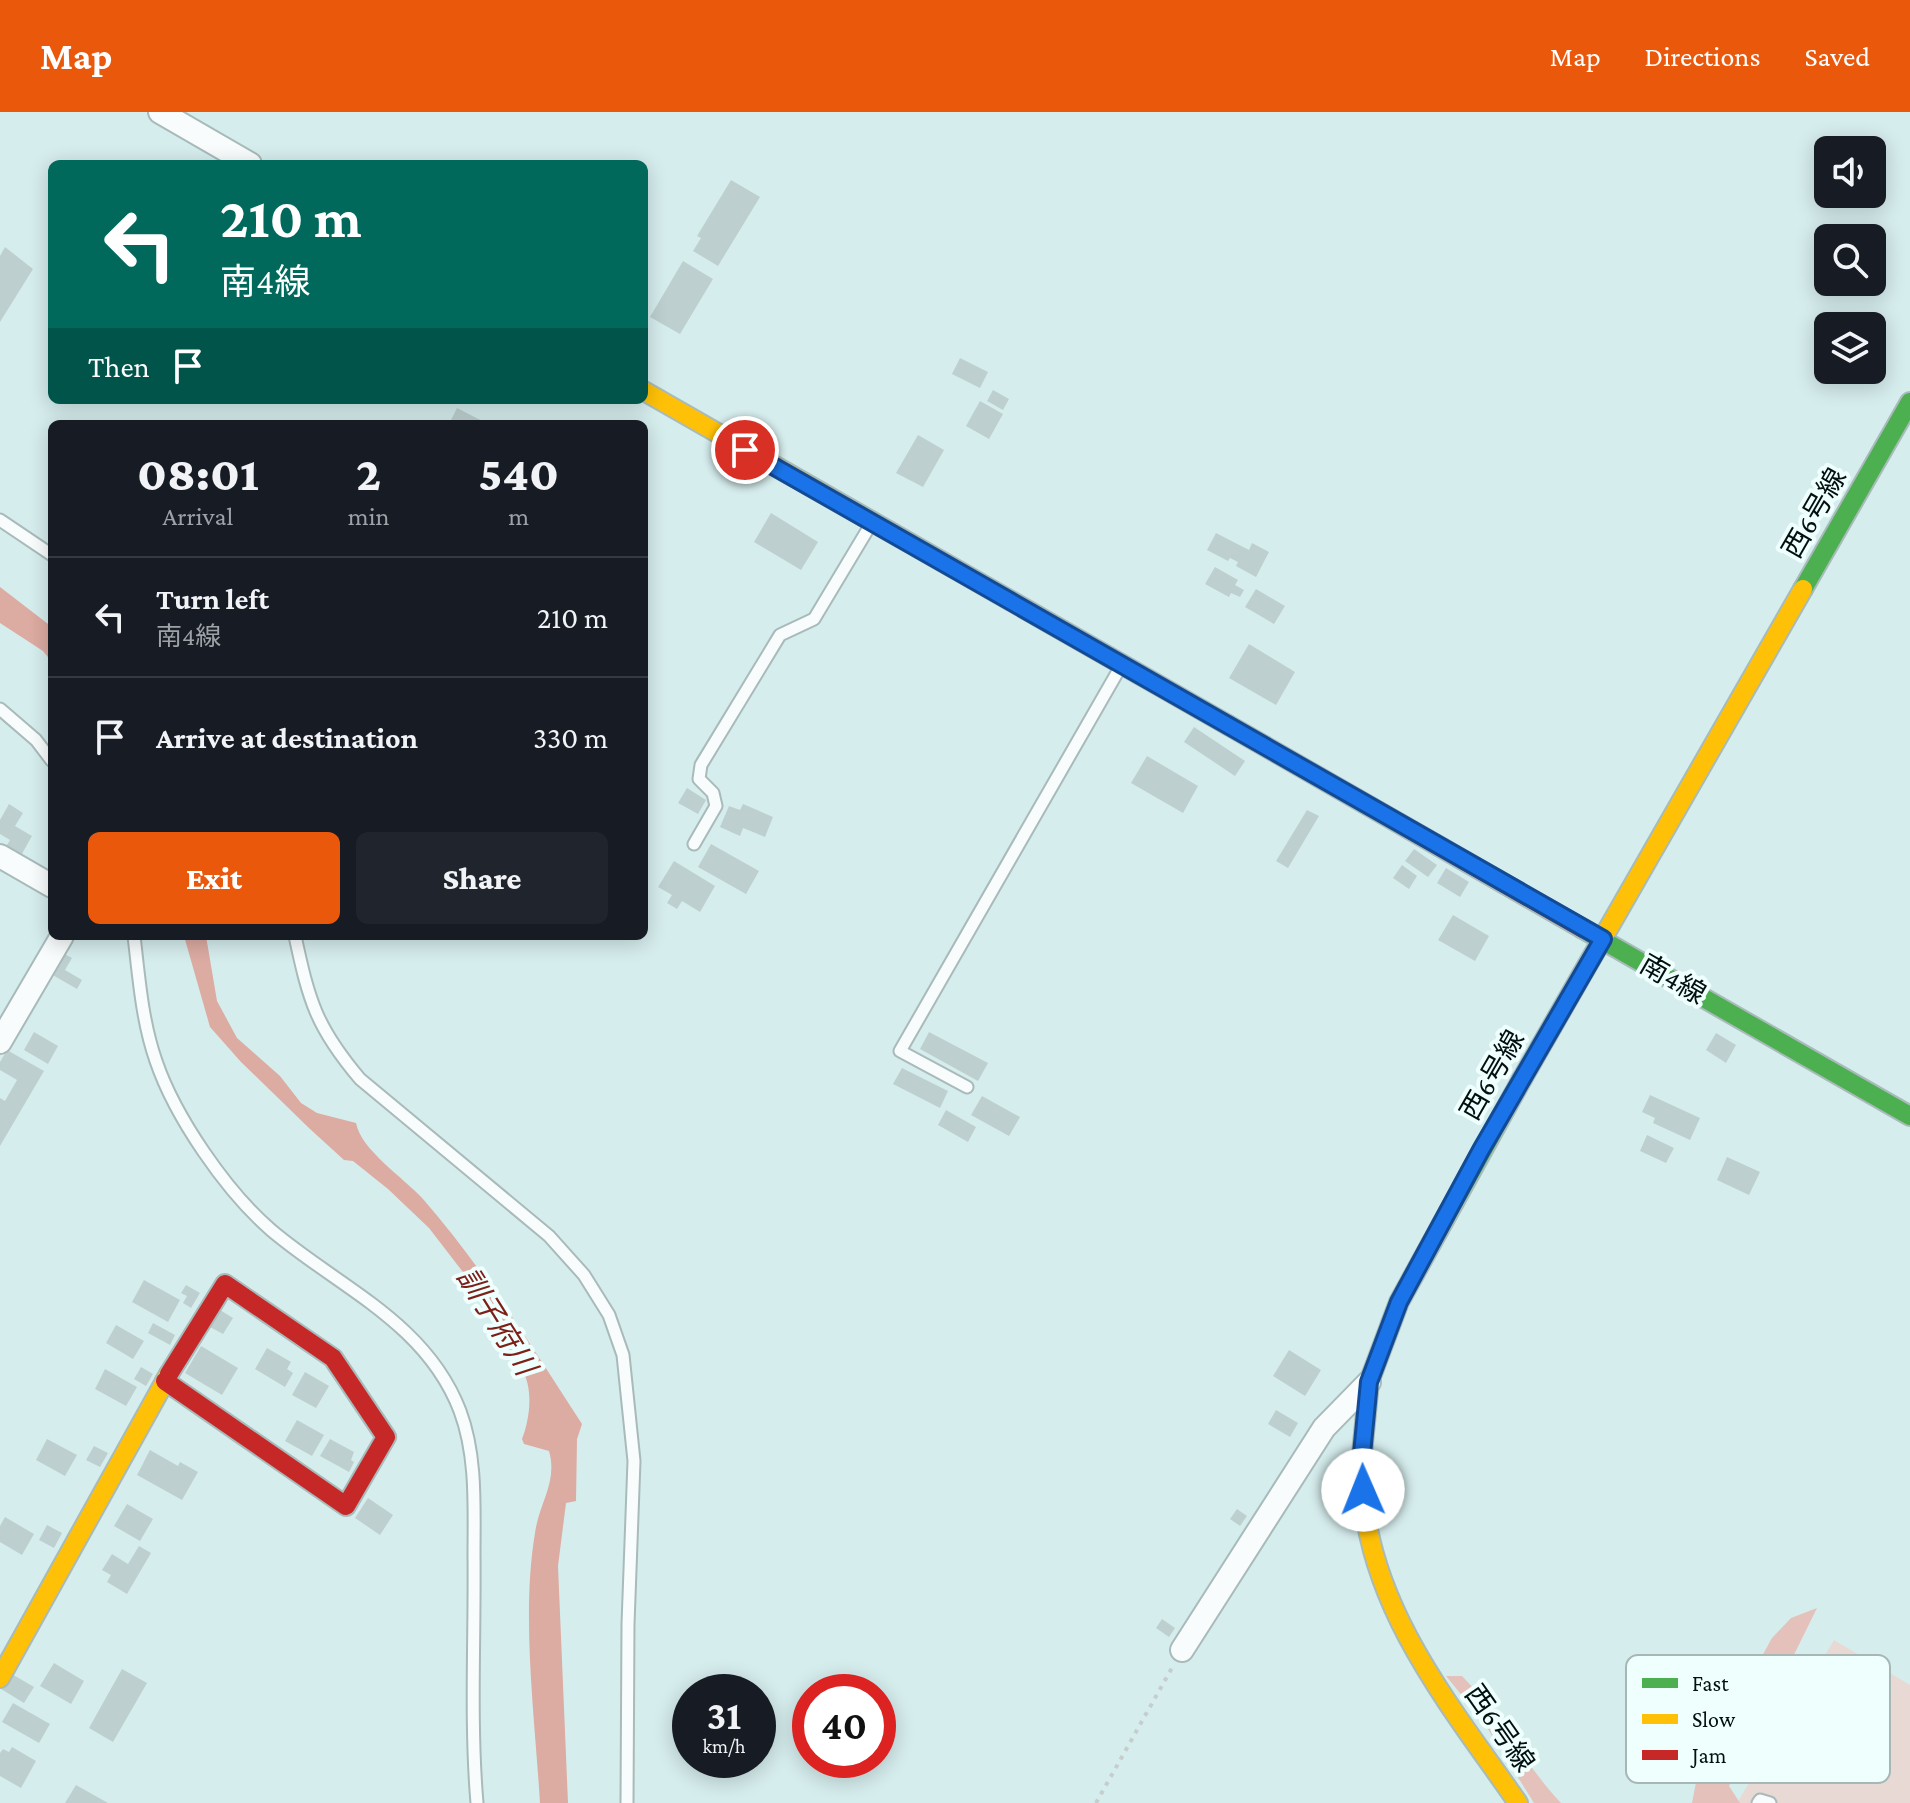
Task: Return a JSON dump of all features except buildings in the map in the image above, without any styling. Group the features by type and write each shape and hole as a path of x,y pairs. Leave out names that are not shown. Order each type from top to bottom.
{"street":[{"path":"160,112 243,160"},
{"name":"南4線","path":"648,393 1910,1116"},
{"name":"西6号線","path":"1518,1803 1418,1659 1384,1586 1365,1516 1361,1464 1369,1382 1399,1302 1481,1150 1910,402"},
{"path":"0,856 48,884"},
{"path":"0,1042 8,1008 59,940"},
{"path":"0,1678 165,1381 225,1284 333,1358 386,1437 346,1506 165,1381"},
{"path":"1182,1650 1324,1428 1369,1382"}],"lane":[{"path":"0,520 48,552"},
{"path":"694,844 716,806 713,793 699,779 701,765 780,635 814,619 871,523"},
{"path":"967,1087 900,1051 1121,665"},
{"path":"0,709 36,740 48,756"},
{"path":"134,940 143,1009 156,1063 219,1175 270,1229 401,1325 439,1369 461,1412 474,1482 477,1803"},
{"path":"296,940 313,1010 342,1059 360,1079 549,1236 584,1275 609,1315 623,1355 634,1461 628,1624 627,1803"},
{"path":"1758,1803 1760,1800 1770,1803"}],"path":[{"path":"1096,1803 1182,1650"}],"shaded area":[{"path":"1817,1608 1794,1655 1763,1655 1772,1638 1791,1618"},
{"path":"1834,1640 1859,1655 1825,1655"},
{"path":"1890,1673 1910,1685 1910,1803 1737,1803 1749,1783 1890,1783"},
{"path":"1446,1676 1462,1676 1476,1691 1561,1803 1534,1803 1483,1721"},
{"path":"1696,1783 1730,1783 1729,1786 1740,1803 1692,1803"}],"water":[{"path":"0,587 48,624 48,657 43,651 0,623"},
{"name":"訓子府川","path":"185,940 207,940 217,1001 237,1038 280,1076 301,1103 317,1113 356,1123 359,1133 374,1153 423,1199 466,1252 582,1424 577,1439 576,1501 566,1503 558,1566 568,1803 540,1803 530,1668 529,1598 535,1533 550,1483 551,1462 549,1451 524,1444 522,1439 529,1409 526,1378 466,1276 429,1228 388,1189 353,1161 344,1160 310,1129 210,1027"}],"traffic: fast":[{"path":"1803,589 1910,402"},
{"path":"1583,929 1910,1116"},
{"path":"1363,1495 1361,1464 1369,1382 1399,1302 1522,1079"}],"traffic: slow":[{"path":"648,393 1228,725"},
{"path":"1522,1079 1803,589"},
{"path":"0,1678 169,1374"},
{"path":"1363,1495 1370,1539 1382,1580 1399,1620 1443,1696 1518,1803"}],"traffic: jam":[{"path":"1228,725 1583,929"},
{"path":"165,1381 346,1506 386,1437 333,1358 225,1284 169,1374"}],"route":[{"path":"745,450 1603,939 1481,1150 1399,1302 1369,1382 1361,1464 1363,1490"}]}
